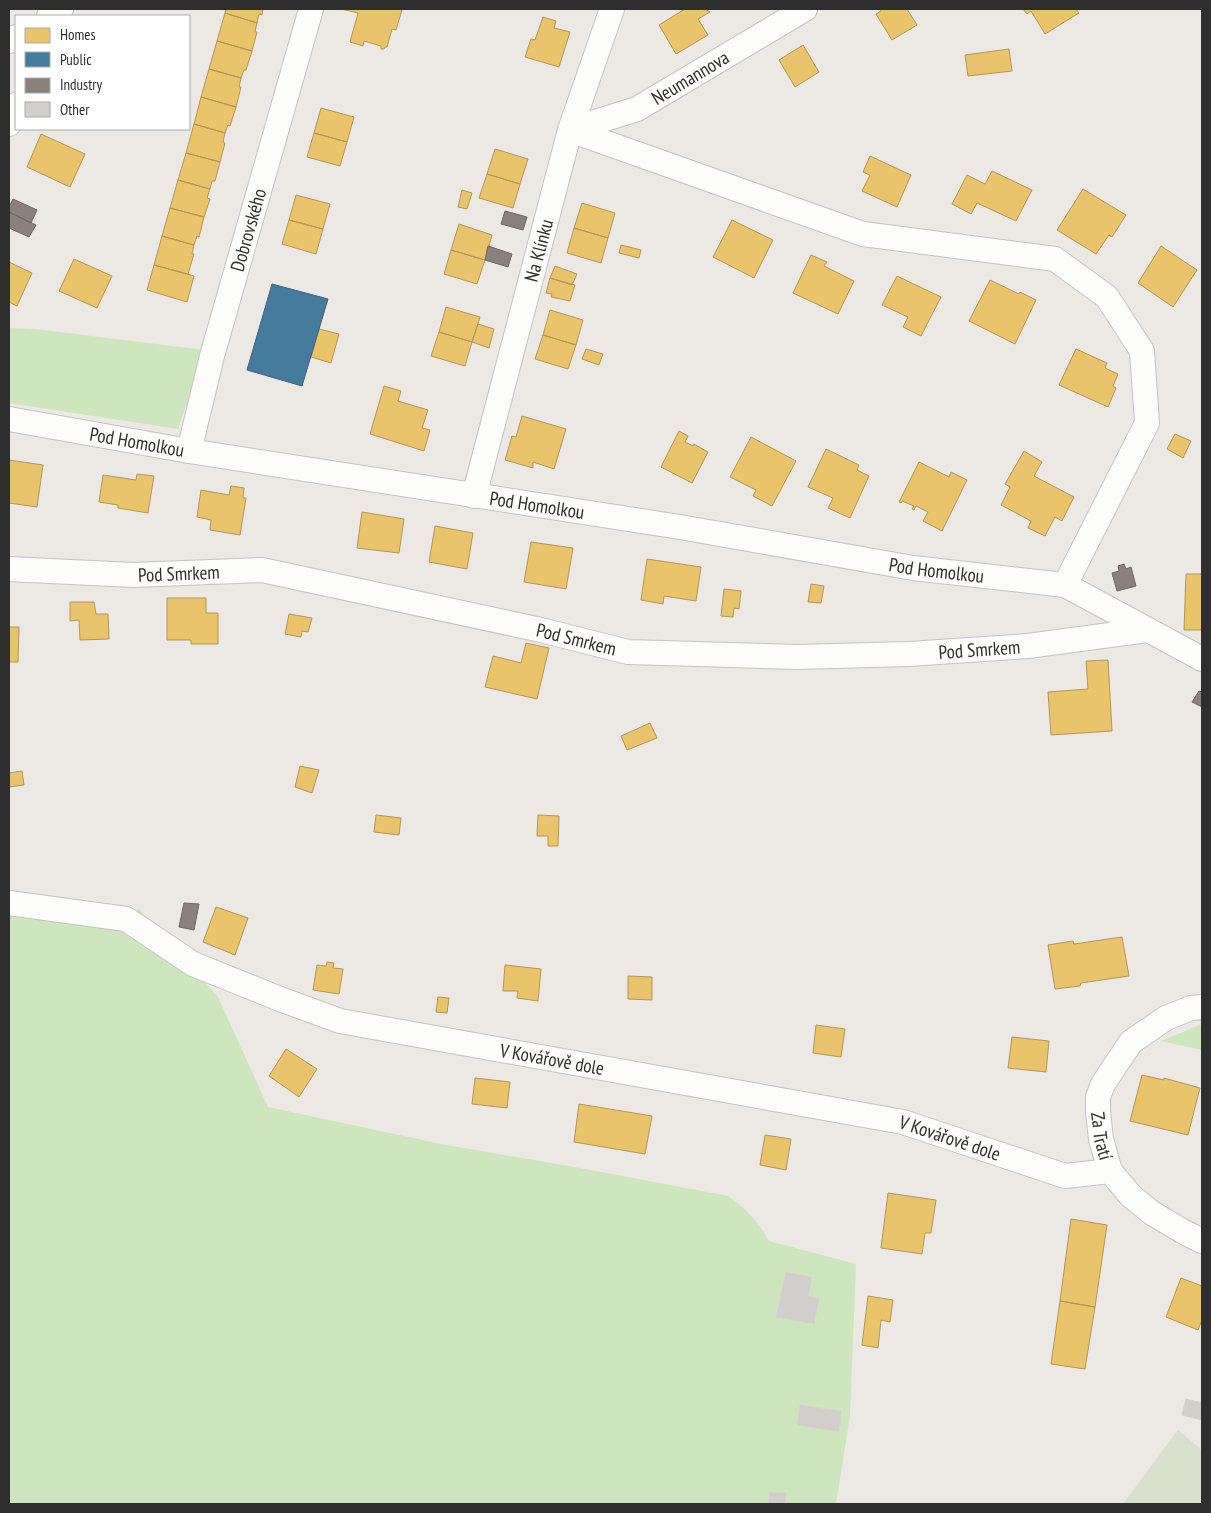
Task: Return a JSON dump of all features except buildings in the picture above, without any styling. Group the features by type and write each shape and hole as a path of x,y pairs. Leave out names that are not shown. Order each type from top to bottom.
{"street":[{"name":"Dobrovského","path":"189,451 215,346 311,9"},
{"name":"Na Klínku","path":"474,496 570,130 612,9"},
{"name":"Neumannova","path":"570,130 637,108 804,9"},
{"path":"9,124 15,108"},
{"path":"570,130 863,234 1055,259 1107,298 1142,351 1147,423 1065,585"},
{"name":"Pod Homolkou","path":"9,419 189,451 680,527 913,568 1065,585 1202,659"},
{"name":"Pod Smrkem","path":"9,569 133,575 262,570 541,630 628,652 797,657 909,654 1028,646 1147,630"},
{"name":"V Kovářově dole","path":"9,903 126,919 193,964 340,1021 903,1122 1065,1176 1110,1171"},
{"name":"Za Tratí","path":"1202,1007 1191,1008 1166,1018 1130,1042 1103,1084 1098,1097 1100,1139 1110,1171 1131,1196 1152,1213 1202,1241"}],"green space":[{"path":"9,328 35,329 205,350 178,429 9,403"},
{"path":"139,909 218,997 268,1107 441,1144 728,1196 751,1216 769,1241 856,1264 850,1416 836,1504 9,1504 9,913 114,920"},
{"path":"1202,1024 1202,1050 1161,1041"},
{"path":"1178,1430 1202,1450 1202,1504 1123,1504"}]}
